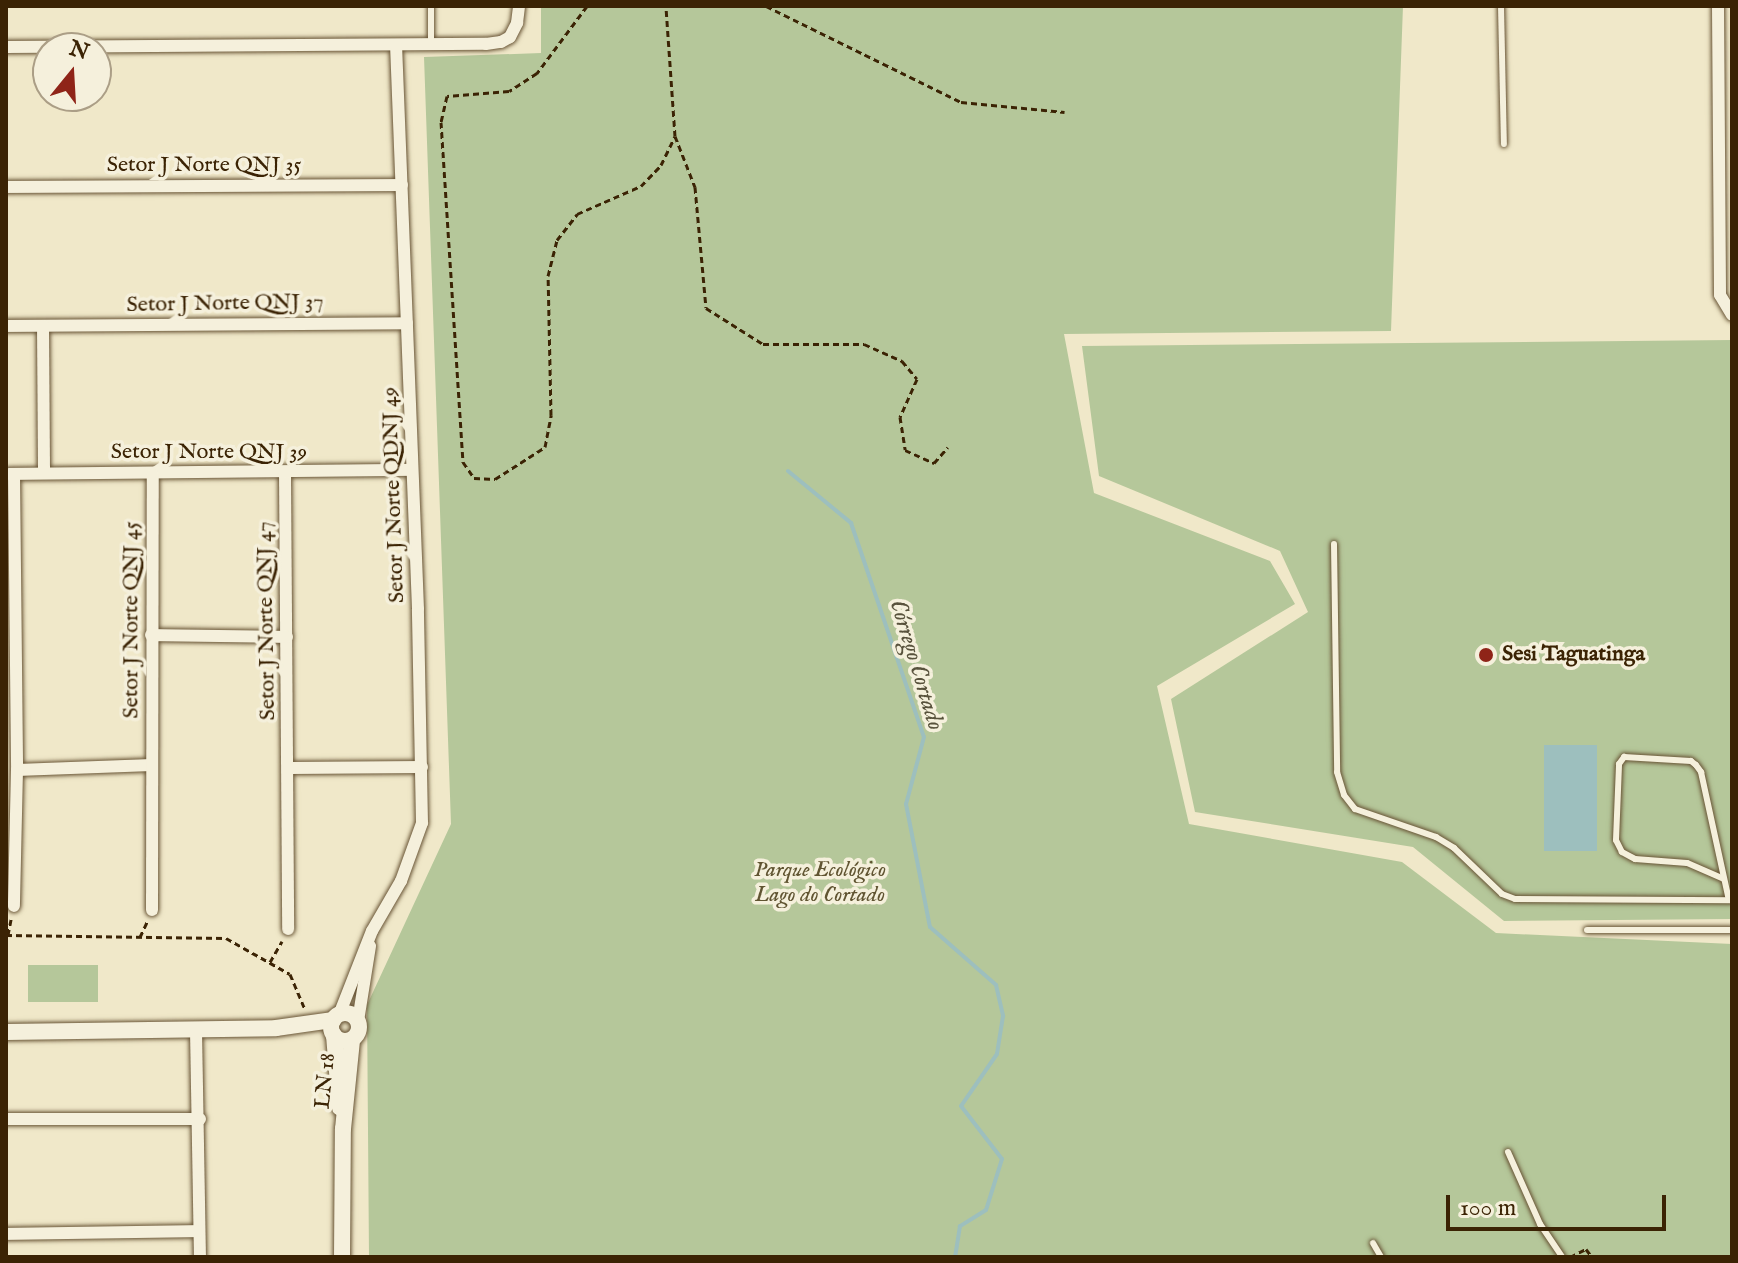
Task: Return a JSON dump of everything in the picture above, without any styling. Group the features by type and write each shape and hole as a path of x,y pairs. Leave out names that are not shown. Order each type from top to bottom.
{"street":[{"path":"1718,6 1720,295 1732,315"},
{"path":"6,47 501,42 510,37 517,23 519,7"},
{"name":"Setor J Norte QDNJ 49","path":"372,931 401,881 422,823 396,45"},
{"name":"Setor J Norte QNJ 35","path":"6,187 402,185"},
{"name":"Setor J Norte QNJ 37","path":"6,326 407,323"},
{"path":"43,326 44,473"},
{"name":"Setor J Norte QNJ 39","path":"10,474 153,475 412,470"},
{"name":"Setor J Norte QNJ 47","path":"285,473 288,929"},
{"path":"10,474 10,635 17,770 14,906"},
{"name":"Setor J Norte QNJ 45","path":"152,910 153,475"},
{"path":"151,635 287,637"},
{"path":"17,770 152,765"},
{"path":"289,768 422,767"},
{"path":"358,1021 372,931"},
{"path":"335,1026 372,931"},
{"path":"6,1032 335,1026 350,1014 358,1021"},
{"name":"LN 18","path":"343,1129 352,1040 359,1031 358,1021"},
{"path":"276,1028 311,1023 335,1026 346,1041 352,1040"},
{"name":"LN 18","path":"335,1026 343,1129"},
{"path":"196,1030 200,1119 200,1257"},
{"path":"6,1119 200,1119"},
{"path":"342,1257 343,1129"},
{"path":"6,1234 198,1231"}],"lane":[{"path":"431,6 431,45"},
{"path":"1501,6 1504,144"},
{"path":"1334,544 1337,772 1344,795 1355,809 1436,837 1454,848 1502,894 1515,899 1731,900 1701,772 1691,761 1624,757 1619,764 1616,840 1622,852 1635,859 1687,863 1724,879"},
{"path":"1587,930 1732,930"},
{"path":"1508,1152 1540,1224 1562,1257"},
{"path":"1373,1243 1381,1257"}],"path":[{"path":"587,6 537,73 509,91 447,96 441,122 463,462 474,478 495,479 545,447 551,415 548,276 557,240 577,214 641,186 661,165 675,136"},
{"path":"666,6 675,136 695,187 706,308 763,344 864,344 902,361 917,379 900,417 905,450 934,463 948,447"},
{"path":"766,6 961,102 1065,112"},
{"path":"14,906 7,935 226,938 290,974 311,1023"},
{"path":"140,937 152,910"},
{"path":"270,962 288,929"},
{"path":"1570,1257 1586,1249 1592,1257"}],"green space":[{"name":"Parque Ecológico Lago do Cortado","path":"541,6 1403,6 1391,331 1064,334 1094,493 1270,561 1295,604 1157,686 1189,824 1402,862 1496,933 1732,944 1732,1257 369,1257 367,1005 451,824 424,57 541,53"},
{"name":"Sesi Taguatinga","path":"1732,340 1732,919 1504,921 1413,847 1195,812 1171,699 1308,612 1280,551 1099,476 1082,346"},
{"path":"28,965 98,965 98,1002 28,1002"}],"water":[{"path":"1544,745 1597,745 1597,851 1544,851"}],"waterway":[{"name":"Córrego Cortado","path":"788,471 851,523 924,737 906,804 930,927 996,985 1003,1016 997,1054 961,1106 1002,1159 986,1210 960,1226 955,1257"}],"place":[{"name":"Sesi Taguatinga","path":"1486,655"}]}
